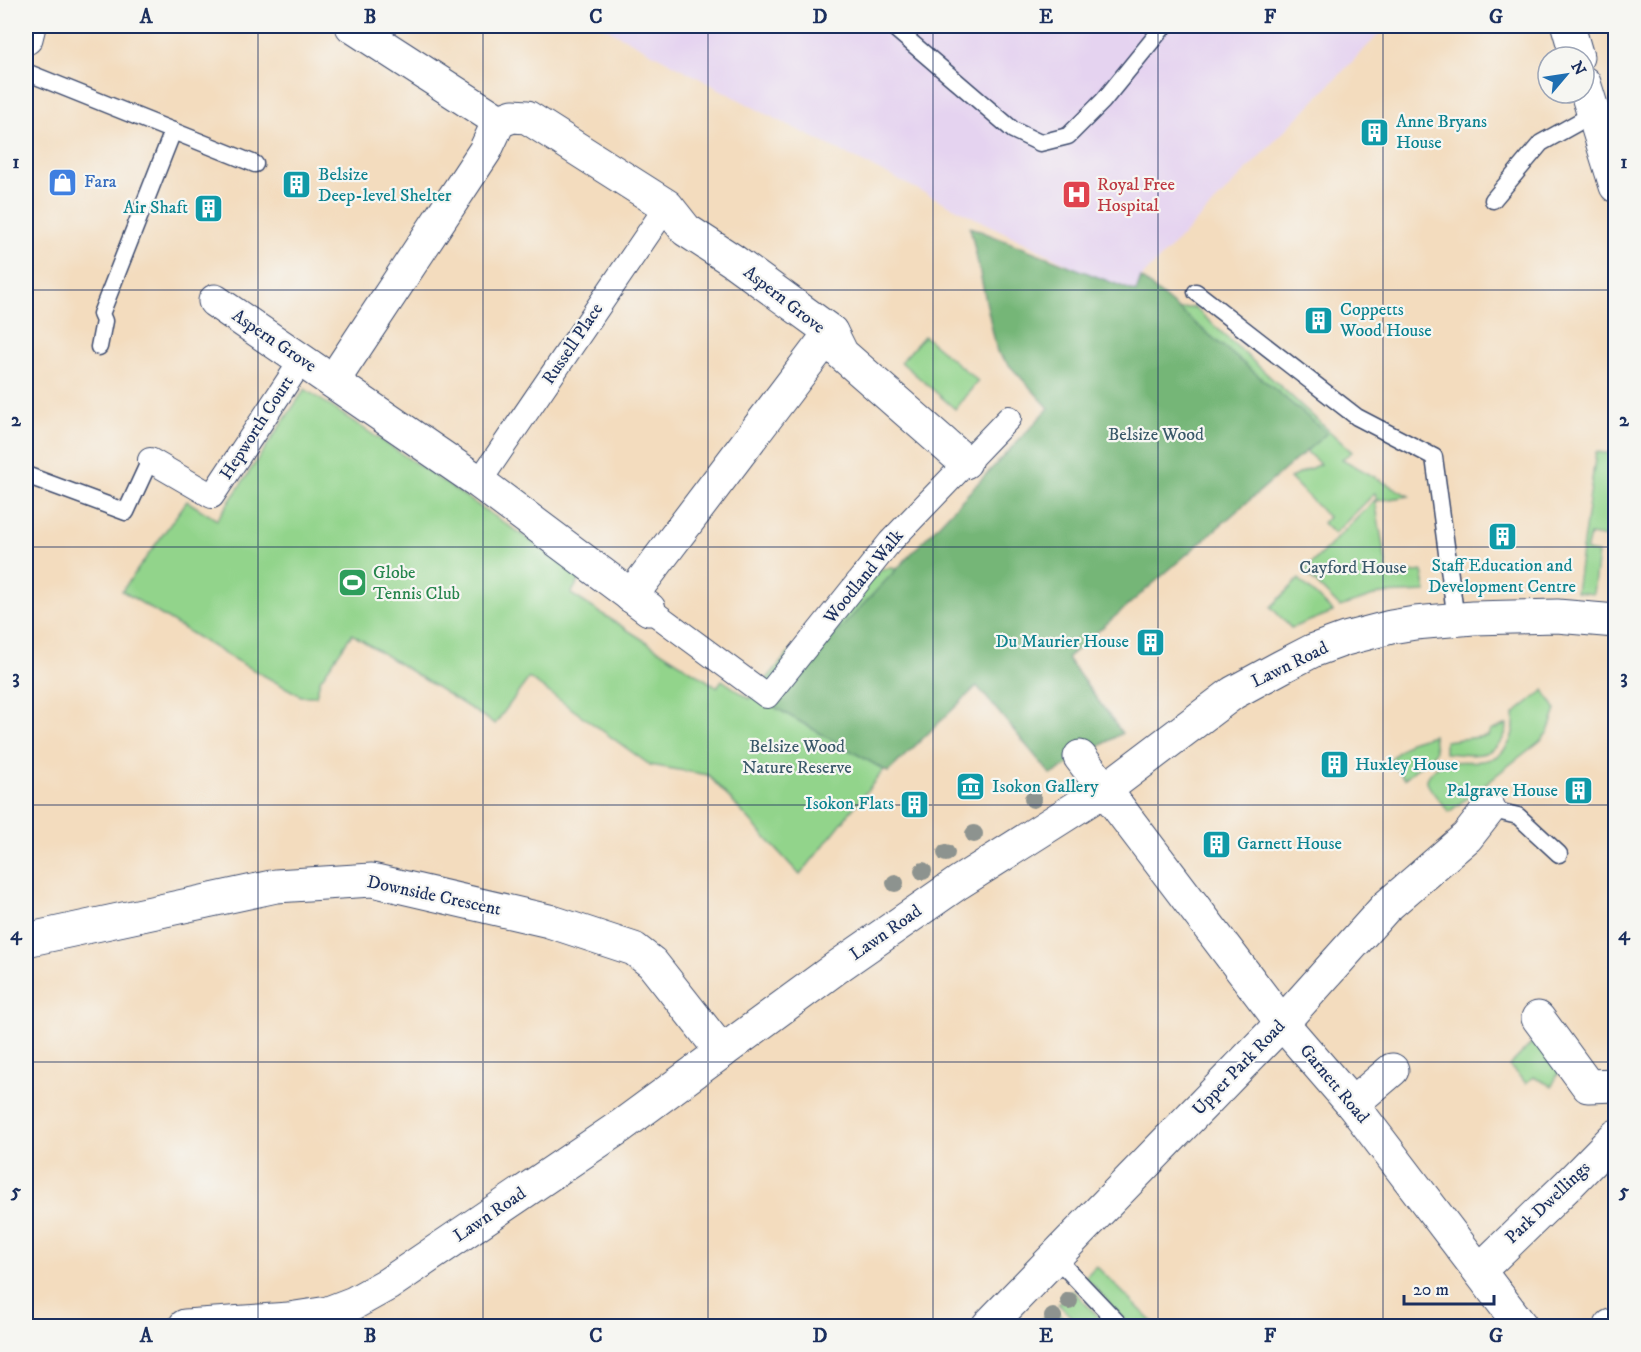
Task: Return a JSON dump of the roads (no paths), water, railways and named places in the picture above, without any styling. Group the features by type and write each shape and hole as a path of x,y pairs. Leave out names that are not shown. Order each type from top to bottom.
{"street":[{"path":"26,38 29,26"},
{"path":"352,26 499,121"},
{"path":"1568,26 1574,45"},
{"path":"1590,105 1616,186"},
{"name":"Aspern Grove","path":"333,381 485,151 499,121 513,116 526,117 537,122 667,206 686,230 732,260 831,332 640,603"},
{"name":"Russell Place","path":"479,482 667,206"},
{"name":"Aspern Grove","path":"215,301 479,482 767,696"},
{"path":"831,332 842,354 965,462"},
{"name":"Hepworth Court","path":"150,460 212,496 302,360"},
{"name":"Woodland Walk","path":"767,696 890,542 1009,418"},
{"name":"Lawn Road","path":"185,1326 289,1319 328,1313 354,1303 388,1284 621,1126 840,965 958,883 1106,789 1233,693 1312,651 1345,639 1391,627 1456,620 1557,616 1616,621"},
{"name":"Garnett Road","path":"1080,757 1282,1023 1352,1104 1521,1326"},
{"name":"Upper Park Road","path":"988,1326 1282,1023 1386,907 1467,837 1489,809"},
{"name":"Downside Crescent","path":"26,940 276,886 372,880 549,921 634,949 652,963 722,1052"},
{"path":"1538,1018 1588,1086 1616,1085"},
{"path":"1352,1104 1392,1070"},
{"name":"Park Dwellings","path":"1479,1270 1616,1136"},
{"path":"1611,1326 1616,1324"}],"lane":[{"path":"892,26 1013,130 1040,143 1068,136 1103,101 1164,26"},
{"path":"26,72 255,164"},
{"path":"1493,200 1541,143 1593,114"},
{"path":"99,347 104,321 101,314 173,131"},
{"path":"1196,292 1357,417 1434,457 1456,620"},
{"path":"26,475 126,512 150,460"},
{"path":"1489,809 1518,816 1559,854"},
{"path":"1056,1258 1121,1326"}],"place":[{"name":"Anne Bryans House","path":"1375,132"},
{"name":"Fara","path":"63,182"},
{"name":"Belsize Deep-level Shelter","path":"297,185"},
{"name":"Royal Free Hospital","path":"1076,195"},
{"name":"Air Shaft","path":"209,208"},
{"name":"Coppetts Wood House","path":"1319,320"},
{"name":"Staff Education and Development Centre","path":"1502,537"},
{"name":"Globe Tennis Club","path":"352,583"},
{"name":"Du Maurier House","path":"1150,642"},
{"name":"Huxley House","path":"1334,765"},
{"name":"Isokon Gallery","path":"971,787"},
{"name":"Palgrave House","path":"1579,791"},
{"name":"Isokon Flats","path":"915,804"},
{"name":"Garnett House","path":"1216,844"}],"park label":[{"name":"Belsize Wood","path":"1156,435"},
{"name":"Cayford House","path":"1353,568"},
{"name":"Belsize Wood Nature Reserve","path":"797,757"}]}
